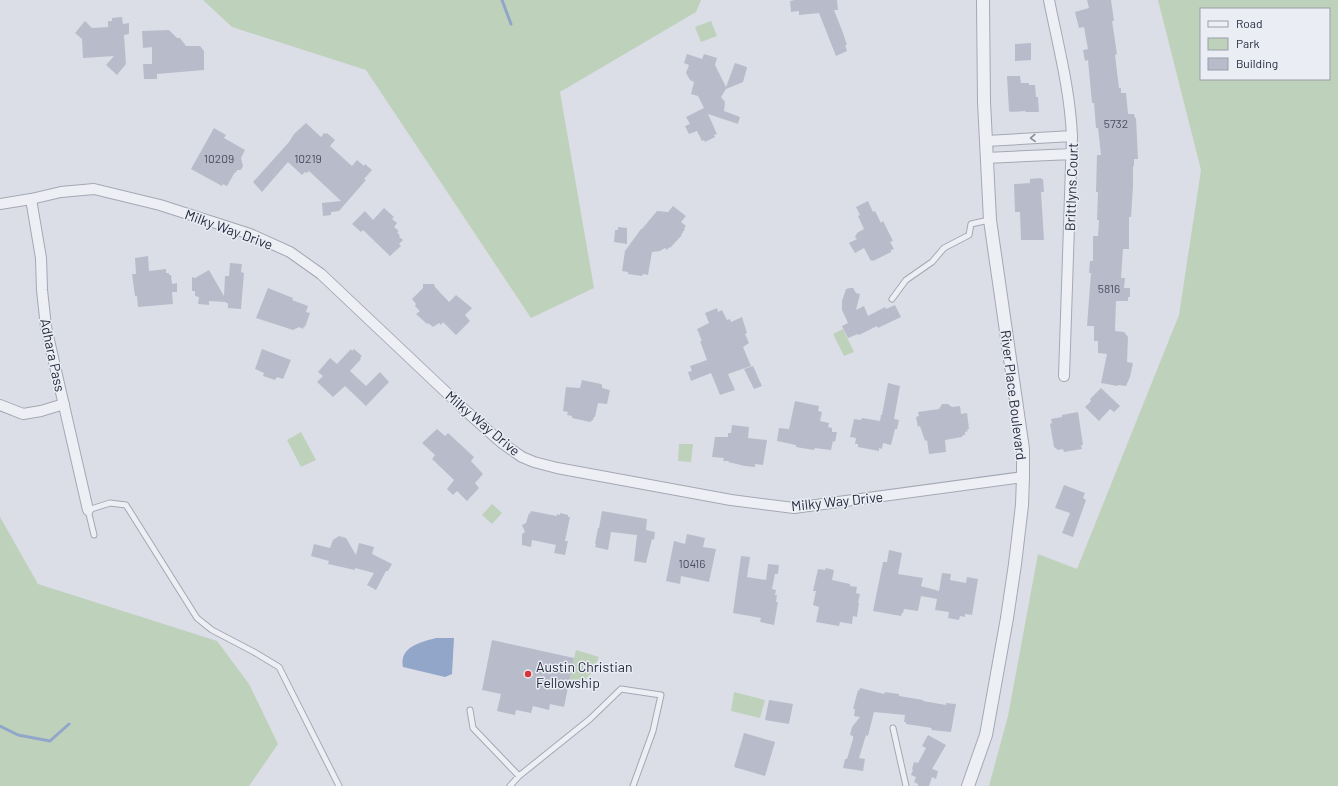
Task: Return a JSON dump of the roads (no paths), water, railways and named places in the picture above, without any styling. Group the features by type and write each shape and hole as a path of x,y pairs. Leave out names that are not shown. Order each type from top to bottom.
{"street":[{"name":"River Place Boulevard","path":"968,786 986,735 1015,564 1023,477 1023,449 990,220 984,102 983,0"},
{"name":"Brittlyns Court","path":"1049,0 1066,85 1072,136 1064,376"},
{"path":"986,141 1072,136"},
{"path":"986,158 1072,154"},
{"name":"Milky Way Drive","path":"0,204 61,192 94,189 160,205 250,234 290,252 321,274 467,412 502,443 534,462 557,468 731,500 794,508 1023,477"},
{"name":"Adhara Pass","path":"31,199 41,258 42,290 46,328 88,510"},
{"path":"0,405 23,414 41,411 64,404"}],"lane":[{"path":"892,299 906,280 932,262 944,248 969,234 971,224 990,220"},
{"path":"94,535 88,510 110,503 126,505 197,618 212,630 254,652 279,668 339,786"},
{"path":"510,786 519,776 590,719 621,689 660,695 652,730 633,786"},
{"path":"470,710 473,728 519,776"},
{"path":"893,728 906,786"}],"water":[{"path":"436,638 454,638 452,674 445,677 403,667 404,654 408,650 418,643"}],"waterway":[{"path":"502,0 511,24"},
{"path":"0,726 18,735 50,741 69,724"}],"place":[{"name":"Austin Christian Fellowship","path":"528,674"}]}
